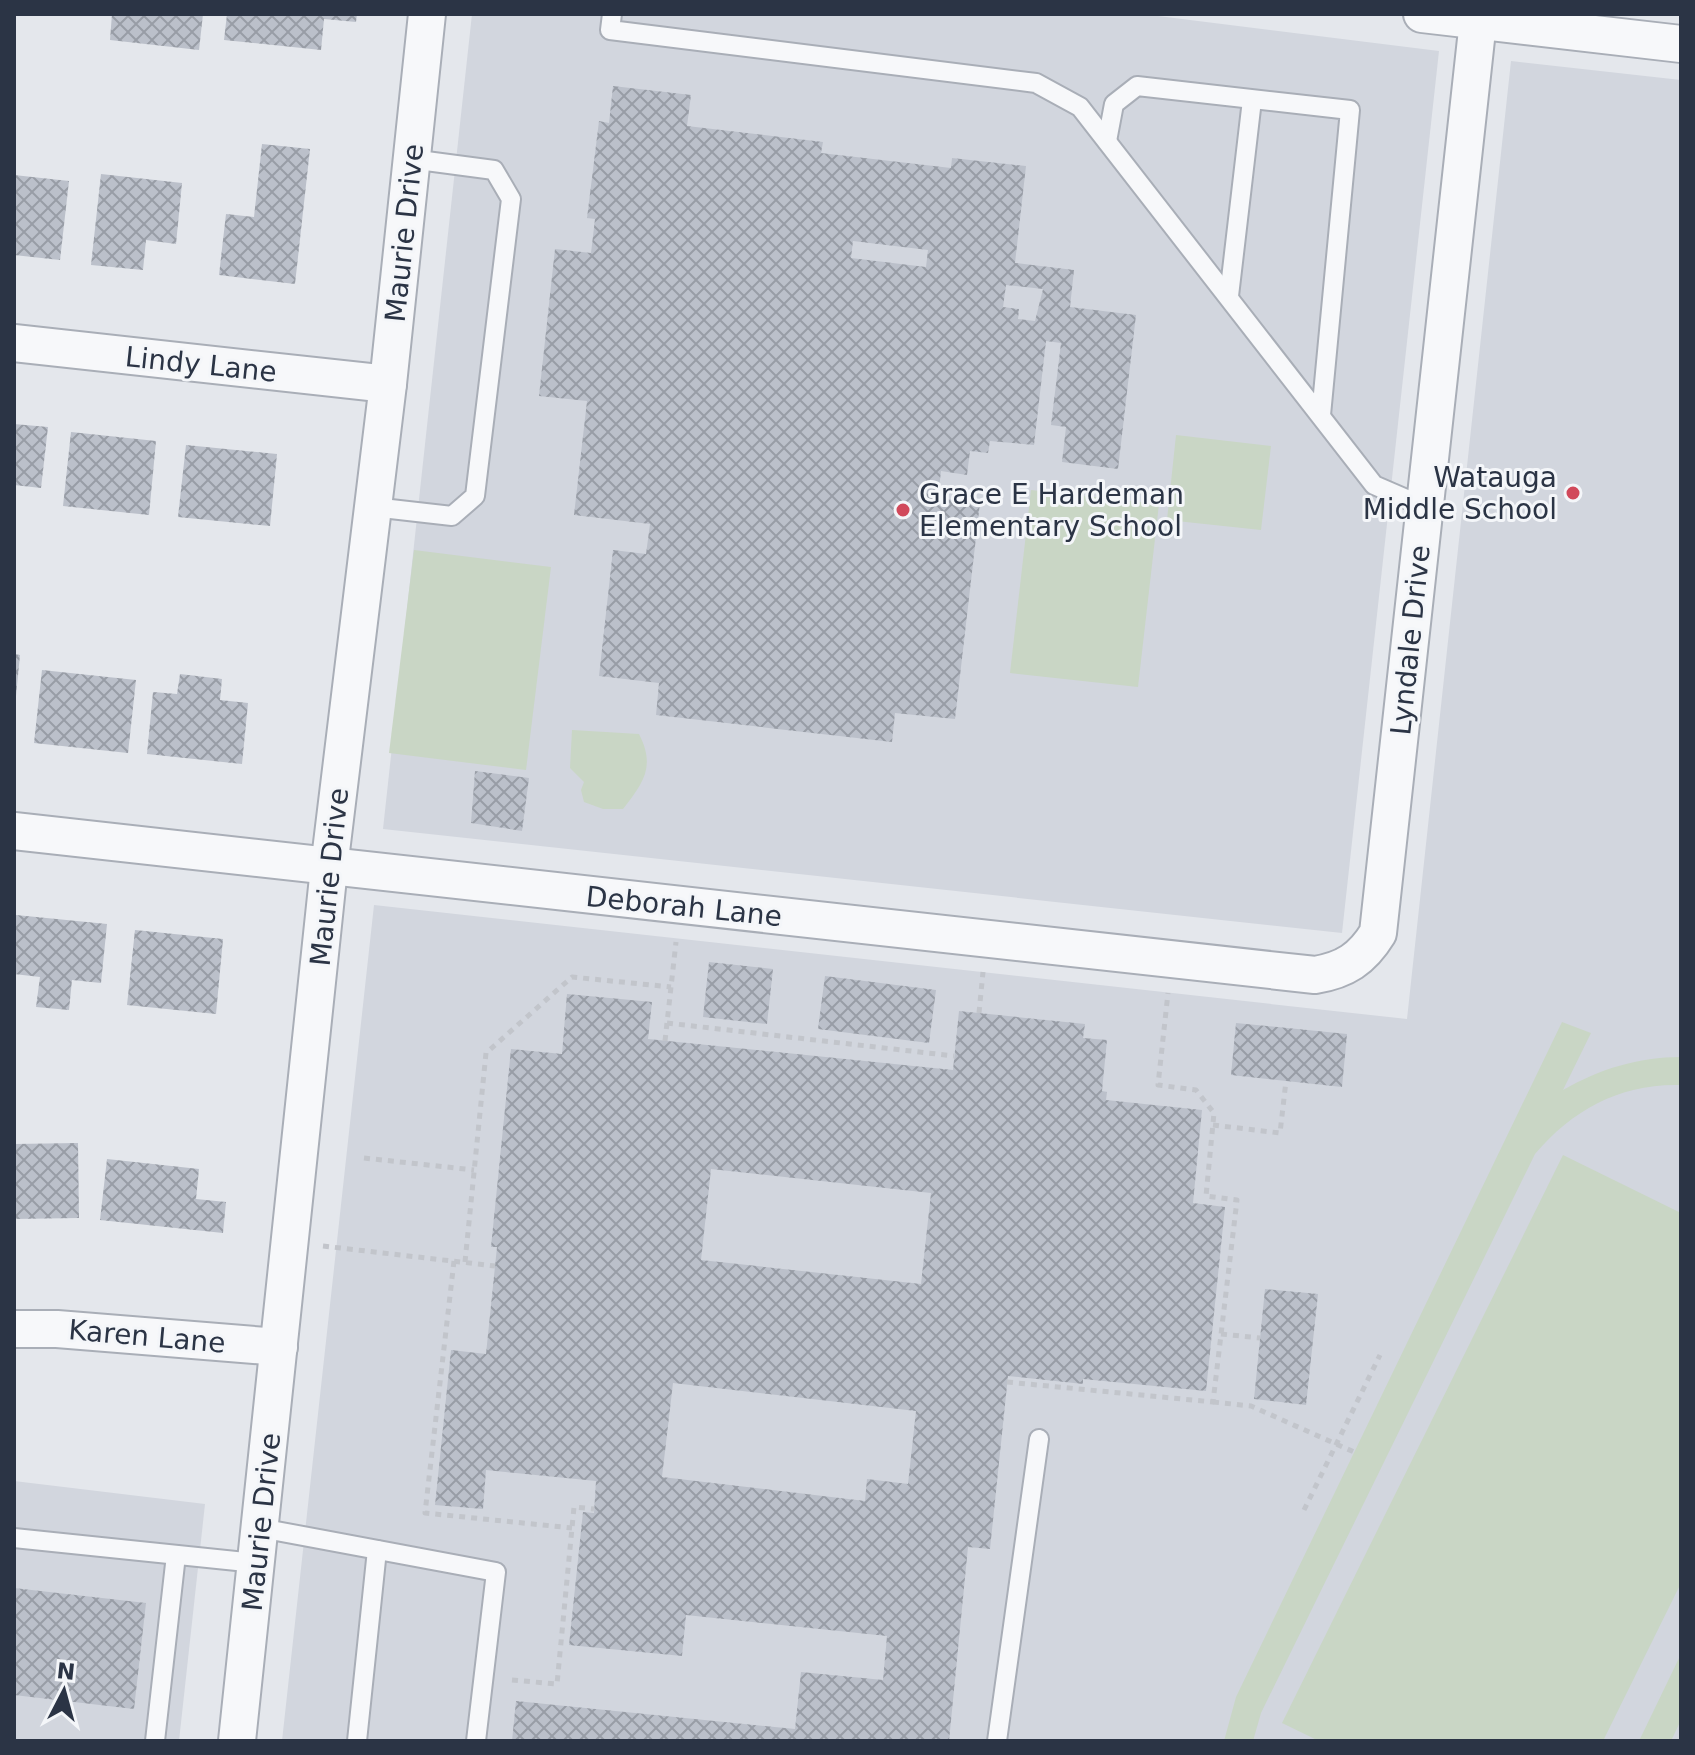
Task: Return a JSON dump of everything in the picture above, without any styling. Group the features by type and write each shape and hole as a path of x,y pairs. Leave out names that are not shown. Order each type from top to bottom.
{"street":[{"name":"Maurie Drive","path":"237,1741 329,868 388,384 427,14"},
{"path":"1435,15 1681,44"},
{"name":"Lyndale Drive","path":"1353,964 1378,933 1478,21"},
{"name":"Lindy Lane","path":"14,343 388,384"},
{"name":"Deborah Lane","path":"14,831 1315,975 1353,964"},
{"name":"Karen Lane","path":"14,1329 57,1329 279,1347"}],"lane":[{"path":"612,14 610,30 1036,83 1080,107 1374,485 1425,507"},
{"path":"1107,141 1114,104 1137,86 1350,110 1321,415"},
{"path":"1229,296 1252,100"},
{"path":"373,507 452,516 475,496 511,199 494,170 411,159"},
{"path":"997,1741 1039,1439"},
{"path":"14,1538 176,1555 258,1545 377,1550 496,1572 476,1741"},
{"path":"357,1741 377,1550"},
{"path":"155,1741 176,1555"}],"path":[{"path":"665,1041 677,933"},
{"path":"979,1013 983,967"},
{"path":"465,1262 486,1053 572,977 671,987"},
{"path":"1168,988 1158,1085 1196,1090 1214,1113 1206,1196 1237,1200 1213,1402"},
{"path":"740,1031 741,1021"},
{"path":"667,1023 954,1056"},
{"path":"1213,1125 1280,1133 1286,1081"},
{"path":"364,1158 474,1170"},
{"path":"291,1242 495,1266"},
{"path":"454,1261 425,1513 572,1528"},
{"path":"1221,1334 1260,1338"},
{"path":"1304,1510 1380,1355"},
{"path":"1007,1382 1251,1406 1354,1452"},
{"path":"506,1679 557,1684 574,1507 594,1509"}],"shaded area":[{"name":"Grace E Hardeman Elementary School","path":"472,14 1142,14 1439,51 1342,933 383,829"},
{"name":"Watauga Middle School","path":"1511,61 1681,80 1681,1741 282,1741 374,905 1407,1019"},
{"path":"14,1481 205,1504 179,1741 14,1741"}],"green space":[{"path":"1176,435 1271,446 1261,530 1167,520"},
{"path":"1031,490 1159,504 1138,687 1010,673"},
{"path":"414,550 551,567 526,770 389,753"},
{"path":"572,730 639,734 647,765 641,783 623,809 603,809 584,802 581,790 584,782 570,768"},
{"path":"1562,1022 1591,1033 1563,1090 1620,1066 1650,1059 1681,1057 1681,1085 1639,1089 1600,1102 1566,1124 1535,1154 1261,1713 1253,1741 1224,1741 1236,1697"},
{"path":"1563,1155 1681,1213 1681,1583 1603,1741 1319,1741 1282,1723"},
{"path":"1681,1654 1681,1720 1671,1741 1639,1741"}],"building":[{"path":"112,14 203,14 199,50 110,40"},
{"path":"227,14 357,14 356,22 324,19 321,50 224,40"},
{"path":"613,86 691,95 687,126 823,142 821,153 951,168 952,158 1026,166 1015,263 1074,270 1070,307 1136,315 1118,469 1062,462 1066,427 1051,425 1061,343 1046,341 1034,445 990,441 988,453 970,451 967,475 941,471 938,498 980,503 955,719 895,713 892,742 656,715 659,683 599,676 613,550 646,554 650,524 574,515 587,401 539,396 555,249 591,253 595,219 587,218 599,121 609,123","holes":["853,241 928,250 926,267 851,258","1006,285 1043,289 1035,321 1018,319 1019,309 1003,307"]},
{"path":"262,144 310,149 295,284 219,275 226,214 254,217"},
{"path":"101,174 182,183 176,244 146,240 143,270 91,265"},
{"path":"14,175 69,181 60,260 14,255"},
{"path":"14,424 48,427 41,488 14,485"},
{"path":"71,432 156,441 149,515 63,506"},
{"path":"186,445 277,454 270,526 178,517"},
{"path":"14,654 20,655 16,696 14,696"},
{"path":"42,670 136,680 128,753 34,743"},
{"path":"180,674 222,679 220,700 248,703 242,764 147,754 153,692 177,694"},
{"path":"475,771 529,778 522,831 471,823"},
{"path":"16,915 107,924 101,983 72,980 69,1010 36,1007 40,977 14,974"},
{"path":"135,930 223,939 216,1014 127,1005"},
{"path":"709,962 773,969 767,1024 703,1017"},
{"path":"825,976 936,990 929,1043 818,1029"},
{"path":"567,994 652,1002 648,1039 953,1070 959,1011 1085,1024 1083,1038 1107,1040 1102,1091 1107,1092 1106,1100 1202,1110 1193,1203 1225,1207 1206,1391 1083,1379 1083,1384 1008,1376 990,1549 968,1547 949,1741 512,1741 516,1701 795,1729 801,1672 883,1680 887,1636 686,1615 682,1656 569,1645 583,1512 594,1513 596,1481 486,1470 483,1509 435,1505 451,1350 486,1354 497,1247 491,1247 511,1049 562,1054","holes":["711,1169 931,1193 921,1284 701,1260","673,1383 916,1411 908,1484 867,1479 865,1501 662,1477"]},
{"path":"1236,1023 1347,1034 1342,1087 1231,1075"},
{"path":"78,1143 79,1218 14,1219 14,1144"},
{"path":"107,1159 199,1169 196,1199 226,1202 223,1233 100,1220"},
{"path":"1265,1289 1318,1294 1306,1405 1254,1399"},
{"path":"14,1588 146,1603 134,1709 14,1695"}],"place":[{"name":"Watauga Middle School","path":"1573,493"},
{"name":"Grace E Hardeman Elementary School","path":"903,510"}]}
